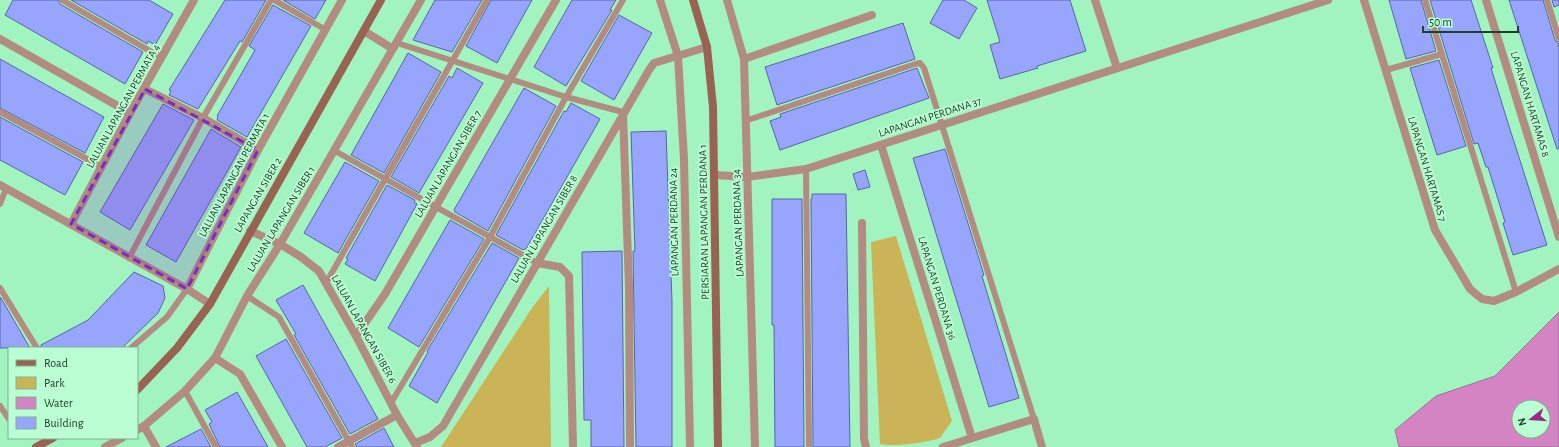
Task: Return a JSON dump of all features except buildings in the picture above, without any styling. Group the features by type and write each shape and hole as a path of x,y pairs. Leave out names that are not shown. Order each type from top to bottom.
{"street":[{"name":"LALUAN LAPANGAN PERMATA 1","path":"187,289 258,150 342,0"},
{"name":"LAPANGAN SIBER 2","path":"138,389 177,348 210,304 381,0"},
{"name":"LALUAN LAPANGAN SIBER 1","path":"141,428 185,391 215,358 247,296 280,244 335,151 421,0"},
{"name":"LALUAN LAPANGAN SIBER 7","path":"356,336 385,294 556,0"},
{"name":"LAPANGAN PERDANA 24","path":"660,0 678,56 684,159 690,447"},
{"name":"PERSIARAN LAPANGAN PERDANA 1","path":"693,0 707,47 714,107 718,447"},
{"name":"LAPANGAN PERDANA 34","path":"727,0 744,59 755,447"},
{"path":"1095,0 1117,68"},
{"name":"LAPANGAN PERDANA 37","path":"715,175 747,177 806,169 1328,0"},
{"name":"LAPANGAN HARTAMAS 7","path":"1364,0 1434,230 1470,289 1482,299 1494,301 1516,292"},
{"name":"LAPANGAN HARTAMAS 8","path":"1486,0 1559,237"},
{"name":"LALUAN LAPANGAN PERMATA 4","path":"71,224 130,113 162,58 191,1"},
{"path":"744,59 872,15"},
{"path":"364,31 395,46"},
{"path":"0,39 130,113"},
{"name":"LALUAN LAPANGAN SIBER 8","path":"416,445 430,437 443,426 623,112 654,63 707,47"},
{"path":"145,88 203,118 258,150"},
{"path":"623,112 629,287 630,447"},
{"name":"LAPANGAN PERDANA 36","path":"881,145 972,438"},
{"path":"3,187 187,289 210,304"},
{"path":"862,223 864,439 866,447"},
{"name":"LALUAN LAPANGAN SIBER 6","path":"250,231 280,244 302,257 318,270 356,336 397,415 416,445"},
{"path":"537,263 560,267 569,276 573,447"},
{"path":"1516,292 1559,269"},
{"path":"215,358 240,374 282,447"},
{"path":"338,447 350,444 397,415"},
{"path":"943,447 1034,419 1042,447"},
{"path":"141,428 156,447"},
{"path":"36,447 51,439"},
{"path":"105,447 120,439"}],"lane":[{"path":"62,0 162,58"},
{"path":"129,258 203,118 273,0 326,30"},
{"path":"326,282 487,0"},
{"path":"391,403 490,237 566,97 623,0"},
{"path":"1425,0 1516,292"},
{"path":"1547,0 1559,39"},
{"path":"395,46 452,61 566,97 623,112"},
{"path":"1386,70 1442,54"},
{"path":"745,121 920,63 924,68 1034,419"},
{"path":"0,112 102,167"},
{"path":"335,151 537,263"},
{"path":"806,169 809,447"},
{"path":"0,204 3,187"},
{"path":"0,288 36,347"},
{"name":"LALUAN LAPANGAN PERMATA 1","path":"132,347 167,317 187,289"},
{"path":"247,296 278,317 350,444"},
{"path":"185,391 216,447"},
{"path":"0,406 8,418"}],"highlighted area":[{"path":"145,89 258,150 187,289 71,224"}],"green space":[{"path":"896,236 952,421 940,438 918,443 886,445 880,444 871,242"},
{"path":"549,286 551,447 441,447 532,308"}],"water":[{"path":"1559,312 1559,447 1399,447 1395,430 1436,396 1495,376"}]}
